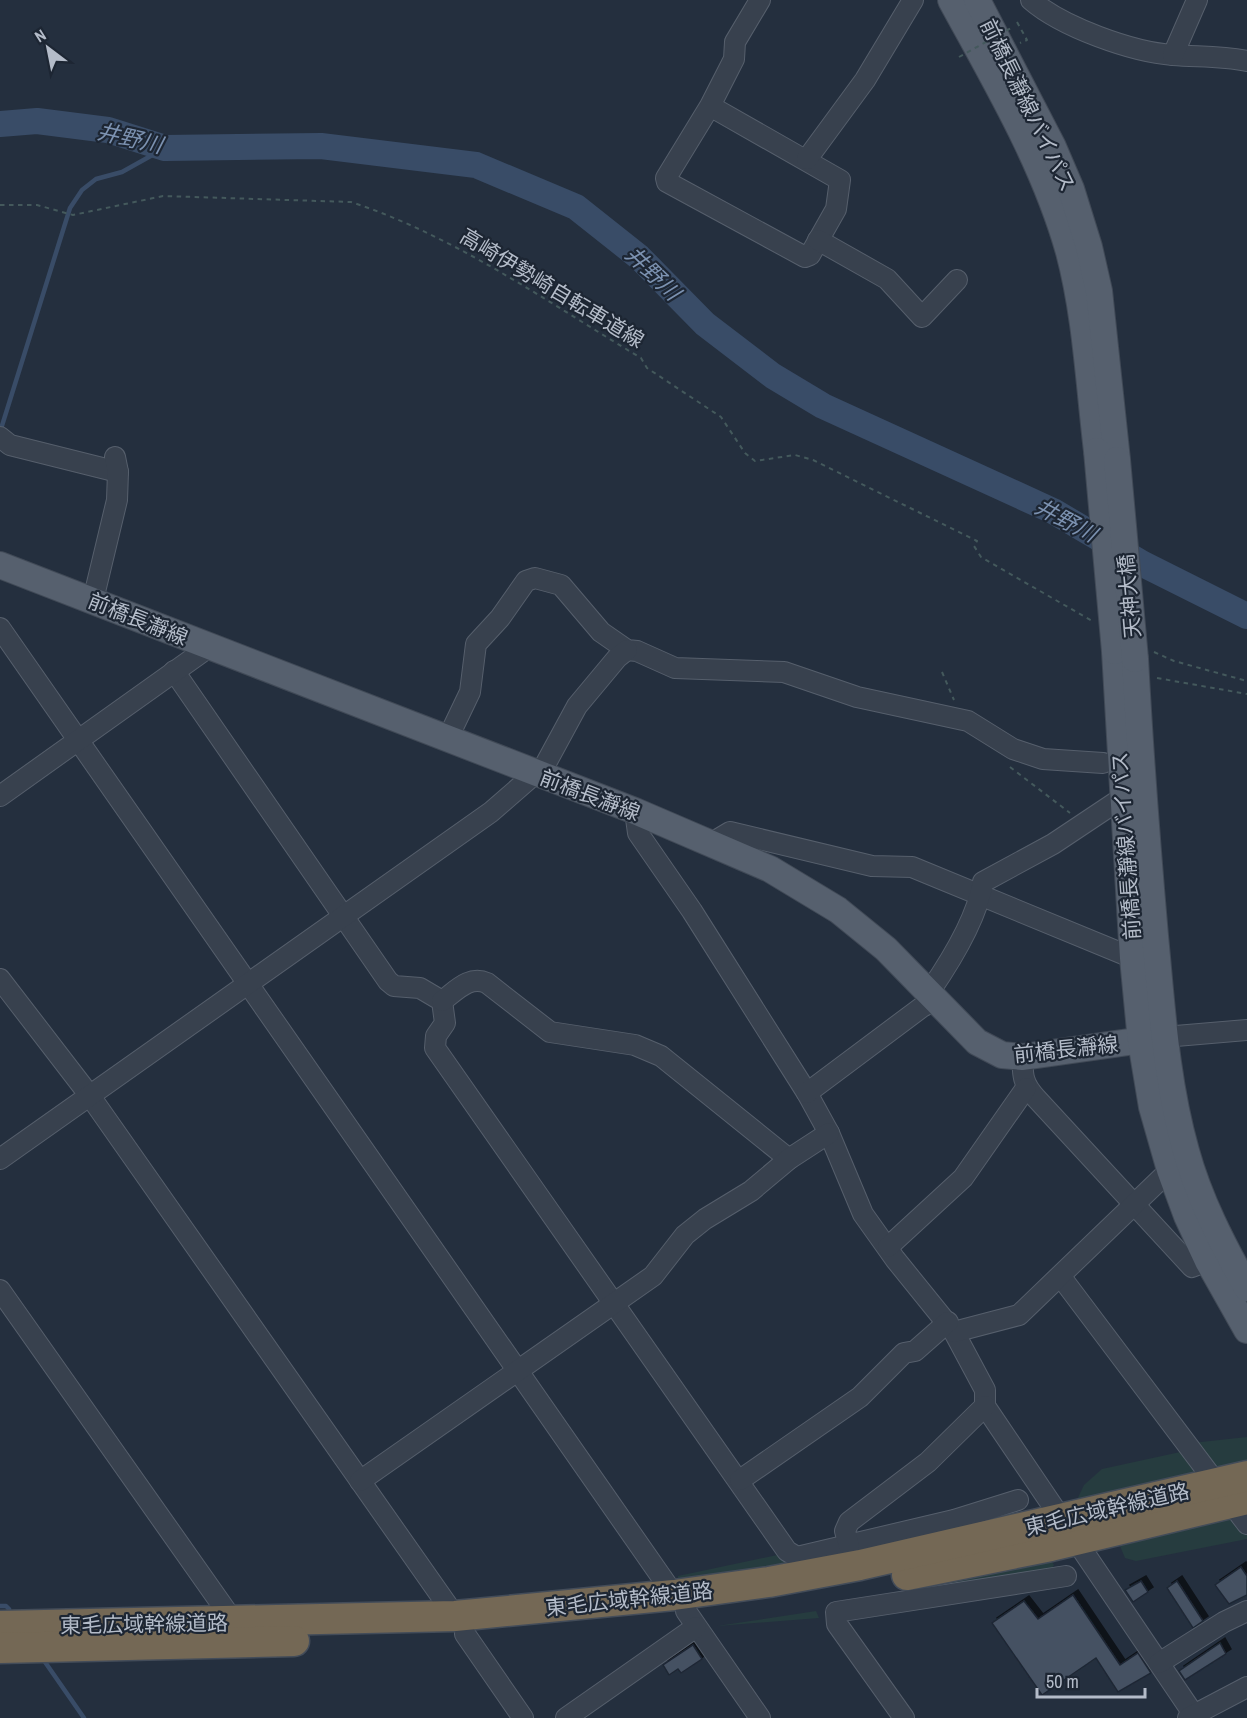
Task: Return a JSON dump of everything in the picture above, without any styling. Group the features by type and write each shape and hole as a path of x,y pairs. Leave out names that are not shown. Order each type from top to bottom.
{"highway":[{"name":"東毛広域幹線道路","path":"0,1648 249,1643 460,1625 685,1611 872,1583 1069,1530 1235,1502 1247,1476"},
{"name":"東毛広域幹線道路","path":"0,1626 234,1622 460,1625"}],"main road":[{"name":"前橋長瀞線バイパス","path":"951,0 1006,102 1032,157 1068,250 1107,455"},
{"name":"前橋長瀞線バイパス","path":"977,0 1053,147 1071,189 1089,247 1099,291 1107,455"},
{"name":"天神大橋","path":"1107,455 1132,653"},
{"name":"前橋長瀞線","path":"0,565 534,774 635,811 770,869 838,910 886,949 977,1042 1002,1055 1023,1057 1152,1039 1152,1107 1170,1170 1208,1261 1247,1330"},
{"name":"前橋長瀞線バイパス","path":"1132,653 1122,798 1133,958 1152,1039"},
{"name":"前橋長瀞線バイパス","path":"1132,653 1142,782 1152,1039"},
{"path":"1152,1039 1173,1098 1186,1153 1227,1252 1247,1288"}],"street":[{"path":"710,106 807,159 840,180 836,209 810,255 805,257 667,182 666,178 710,106 734,59 735,42 760,0"},
{"path":"807,159 865,80 913,0"},
{"path":"1031,0 1084,30 1122,45 1173,55 1210,56 1247,61"},
{"path":"1173,55 1197,0"},
{"path":"818,240 886,279 922,317 957,280"},
{"path":"2,439 10,445 117,464 113,518 93,600"},
{"path":"447,740 470,692 476,644 500,618 526,581 535,578 561,585 602,632 627,650 637,651 675,668 784,672 857,697 968,721 1012,750 1043,759 1103,763"},
{"path":"0,628 760,1718"},
{"path":"0,796 209,647"},
{"path":"0,1159 491,812 545,765 577,706 617,658 627,650"},
{"path":"174,671 343,918 394,986 420,988 442,1001 446,1015 445,1023 436,1036 435,1048 740,1480 787,1551 797,1557 849,1546 954,1520 1018,1500"},
{"path":"807,1093 922,1007 933,995 981,895 983,882 1053,844 1122,798"},
{"path":"635,811 638,833 692,911 807,1093 829,1133 863,1214 951,1327 985,1390 985,1406 1159,1664 1192,1717 1247,1687"},
{"path":"710,844 729,832 872,866 912,867 1133,958"},
{"path":"0,979 90,1096 360,1480 523,1718"},
{"path":"442,1001 465,984 479,979 488,983 550,1032 577,1034 649,1050 674,1065 789,1159"},
{"path":"1152,1039 1247,1030"},
{"path":"1023,1057 1022,1077 1026,1088 1192,1268 1208,1261"},
{"path":"888,1247 963,1178 1026,1088"},
{"path":"360,1480 653,1276 685,1235 705,1219 751,1191 789,1159 829,1133"},
{"path":"740,1480 860,1397 904,1353 915,1351 951,1327 1019,1315 1170,1170"},
{"path":"1061,1277 1235,1502"},
{"path":"0,1290 234,1622"},
{"path":"849,1546 845,1531 849,1522 928,1462 985,1406"},
{"path":"904,1718 837,1624 836,1612 843,1609 1066,1576"},
{"path":"566,1718 685,1611"},
{"path":"1159,1664 1224,1622 1247,1611"}],"path":[{"path":"1017,22 1027,40 1020,43"},
{"path":"959,57 1011,28"},
{"name":"高崎伊勢崎自転車道線","path":"0,204 37,205 73,215 163,196 351,202 376,210 436,236 641,358 647,368 721,417 745,453 755,461 795,455 813,460 977,541 974,546 981,557 1097,623"},
{"path":"1132,653 1174,661 1247,681"},
{"path":"1157,678 1247,694"}],"green space":[{"path":"1247,1437 1247,1466 1074,1506 1084,1485 1102,1469 1185,1451 1192,1443"},
{"path":"1009,1506 1022,1520 677,1587 678,1576"},
{"path":"1247,1514 1247,1539 1136,1561 1125,1558 1120,1546"},
{"path":"1049,1558 1054,1565 1049,1574 884,1597"},
{"path":"816,1611 819,1618 717,1626"}],"building":[{"path":"1241,1567 1247,1576 1247,1595 1229,1604 1215,1585"},
{"path":"1141,1581 1148,1592 1133,1602 1125,1590"},
{"path":"1177,1581 1203,1621 1193,1628 1167,1588"},
{"path":"1073,1595 1120,1665 1138,1653 1151,1673 1118,1692 1096,1658 1042,1695 992,1623 1024,1601 1038,1619"},
{"path":"1220,1643 1226,1654 1185,1680 1179,1671"},
{"path":"693,1645 702,1659 681,1673 678,1669 669,1675 663,1665"}],"waterway":[{"name":"井野川","path":"0,124 37,121 108,130 165,148 321,146 476,165 576,207 639,257 705,324 773,376 823,406 1053,511 1143,564 1247,616"},
{"path":"0,432 70,208 82,190 96,179 122,172 165,148"},
{"path":"0,1606 6,1606 9,1609"},
{"path":"45,1662 84,1718"}]}
